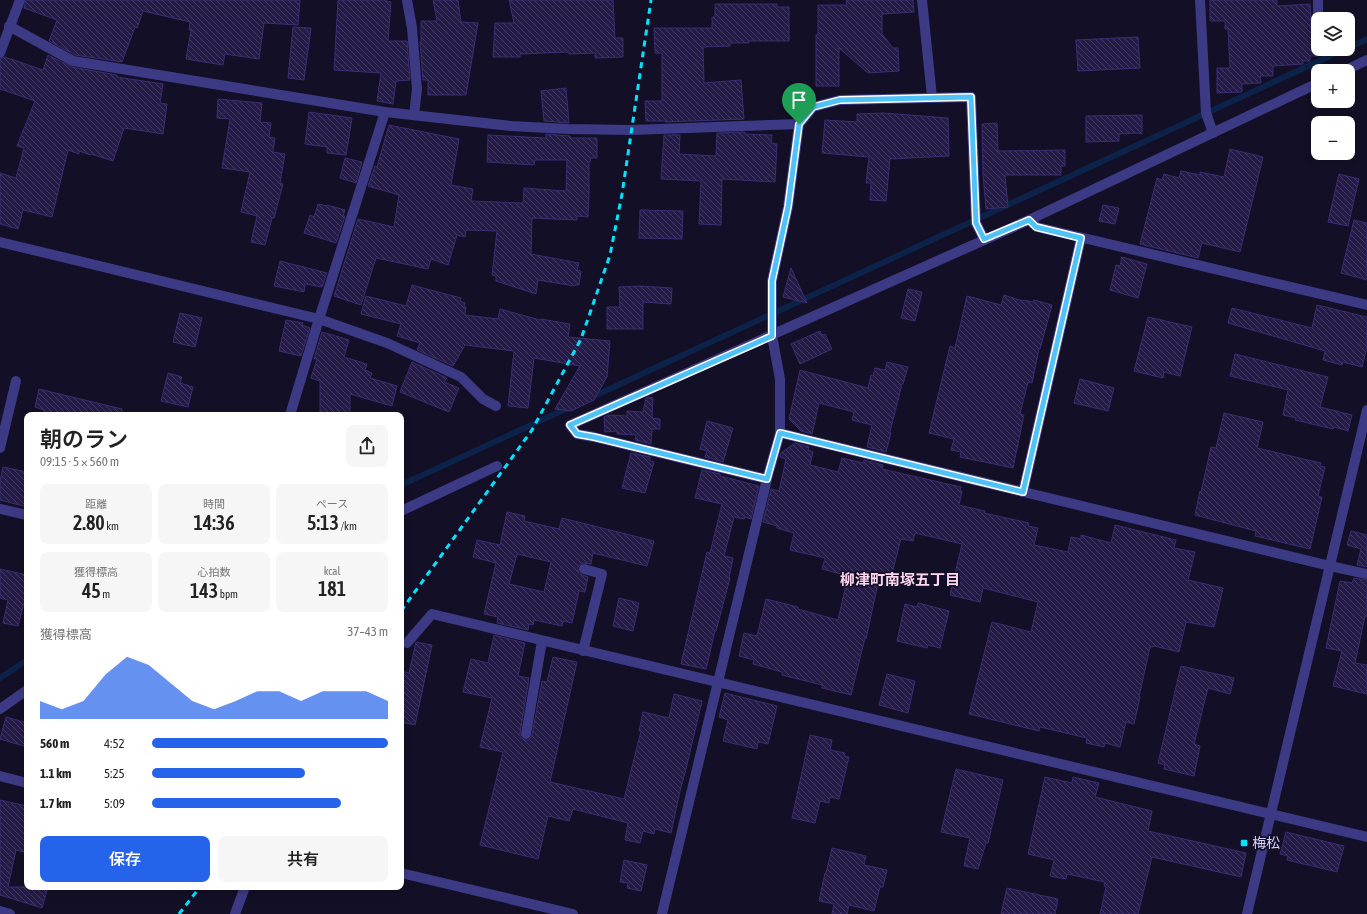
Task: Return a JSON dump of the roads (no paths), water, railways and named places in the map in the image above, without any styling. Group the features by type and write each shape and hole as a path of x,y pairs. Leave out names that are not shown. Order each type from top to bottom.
{"street":[{"path":"0,53 20,0"},
{"path":"407,0 412,28 417,90 414,115"},
{"path":"922,0 932,98"},
{"path":"1200,0 1206,114 1213,133"},
{"path":"1318,0 1318,12"},
{"path":"9,26 73,61 385,112 510,126 568,129 631,130 799,124"},
{"path":"1355,66 1367,60"},
{"path":"767,479 577,434 570,425 1029,220 1311,86"},
{"path":"662,914 767,479 780,433 780,379 772,336 772,281 788,207 799,124 813,107 840,100 971,97 976,223 984,239"},
{"path":"291,412 385,112"},
{"path":"1029,220 1036,227 1367,306"},
{"path":"1023,492 1081,238"},
{"path":"0,242 319,319 387,343 461,377 483,399 496,406"},
{"path":"0,448 16,381"},
{"path":"1247,914 1367,410"},
{"path":"780,433 1367,574"},
{"path":"404,510 497,466"},
{"path":"0,509 24,515"},
{"path":"583,651 602,574 584,569"},
{"path":"407,643 432,614 1367,838"},
{"path":"526,734 542,641"},
{"path":"0,709 24,692"},
{"path":"0,776 24,782"},
{"path":"404,874 573,914"},
{"path":"235,914 244,890"},
{"path":"0,911 10,914"}],"waterway":[{"path":"1355,45 1367,39"},
{"path":"590,398 1330,56"},
{"path":"404,484 570,407"},
{"path":"0,678 24,662"}],"railway":[{"path":"404,607 532,430 581,339 610,255 622,194 651,0"},
{"path":"179,914 198,890"}],"place":[{"name":"梅松","path":"1244,843"}],"district":[{"name":"柳津町南塚五丁目","path":"900,579"}]}
